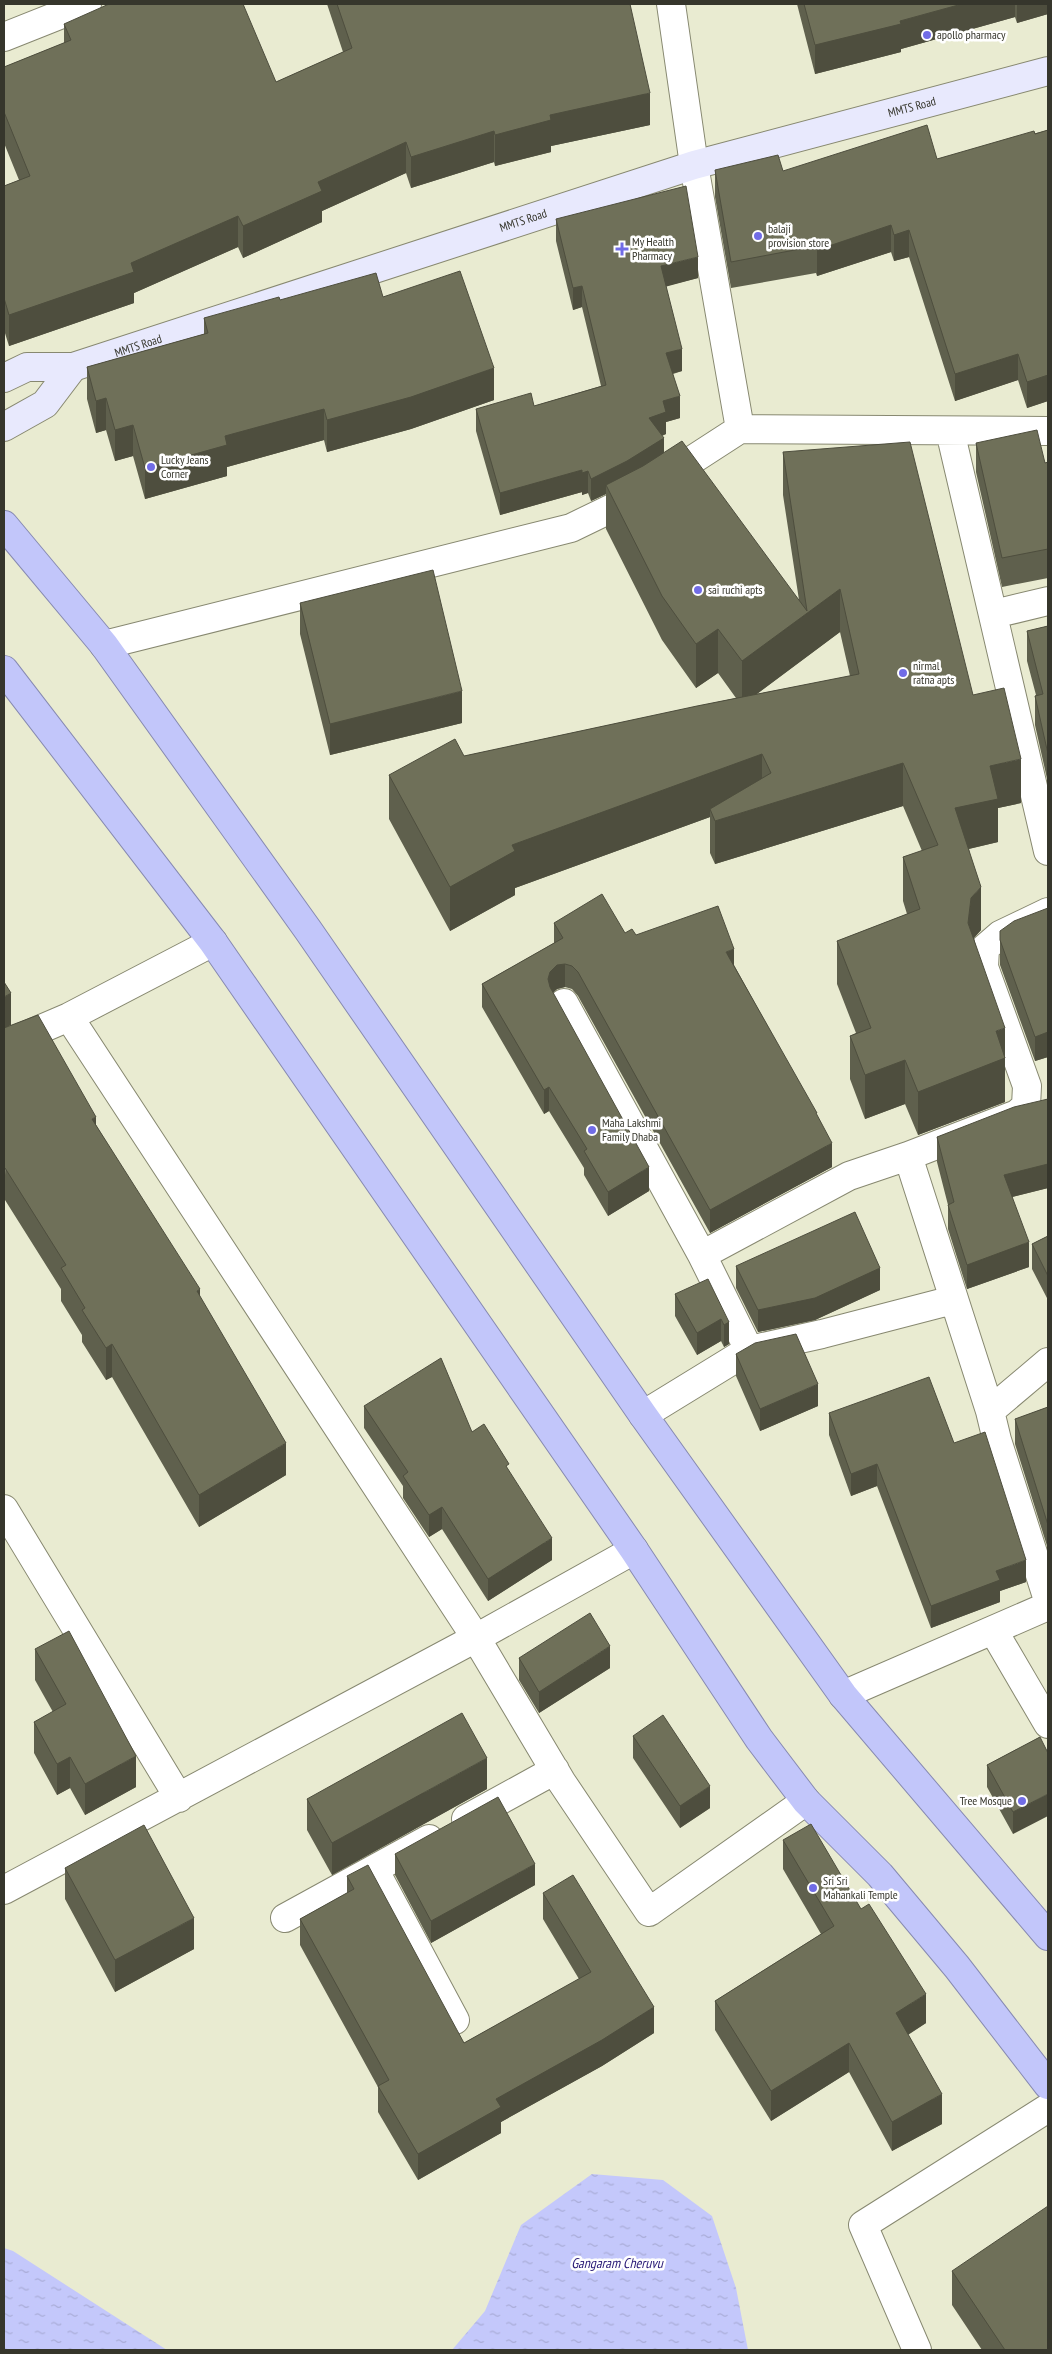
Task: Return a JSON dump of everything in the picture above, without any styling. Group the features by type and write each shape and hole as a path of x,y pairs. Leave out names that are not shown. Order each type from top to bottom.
{"highway":[{"path":"4,525 104,645 308,930 643,1415 843,1694 1048,1936"},
{"path":"4,670 214,942 634,1550 759,1739 806,1801 880,1875 957,1967 1048,2085"}],"main road":[{"name":"MMTS Road","path":"4,378 27,367 73,367 694,165 1048,71"},
{"path":"4,426 44,404 73,367"}],"street":[{"path":"4,37 87,4"},
{"path":"671,4 694,165 740,429"},
{"path":"104,645 571,528 635,498 740,429 1048,431"},
{"path":"950,431 1048,851"},
{"path":"994,614 1048,601"},
{"path":"702,1255 849,1176 908,1156 1017,1114 1026,1106 1027,1086 984,967 985,948 1000,935 1048,912"},
{"path":"4,1045 69,1017 214,942"},
{"path":"564,1003 702,1255 749,1350"},
{"path":"69,1017 476,1638 555,1770 649,1912 806,1801"},
{"path":"908,1156 990,1410 997,1440 1048,1600"},
{"path":"643,1415 749,1350 822,1334 953,1300"},
{"path":"990,1410 1048,1362"},
{"path":"4,1509 178,1798"},
{"path":"4,1890 476,1638 634,1550"},
{"path":"843,1694 1048,1606"},
{"path":"993,1630 1048,1724"},
{"path":"285,1918 555,1770"},
{"path":"374,1869 455,2020"},
{"path":"917,2350 863,2225 1048,2108"}],"water":[{"name":"Gangaram Cheruvu","path":"592,2174 663,2180 712,2216 736,2288 748,2350 452,2350 485,2311 521,2225"},
{"path":"4,2248 13,2251 167,2350 4,2350"}],"building":[{"path":"109,4 243,4 276,82 352,48 337,4 630,4 650,93 550,115 551,120 495,135 494,131 411,157 406,142 318,182 322,191 243,226 238,216 131,263 134,272 9,315 4,298 4,186 30,176 4,112 4,67 71,40 64,24"},
{"path":"804,4 962,4 900,21 901,24 815,45"},
{"path":"927,125 937,159 1034,131 1035,134 1048,130 1048,375 1027,382 1018,354 955,374 909,230 894,235 891,225 817,250 816,246 731,262 715,170 778,155 783,171"},
{"path":"686,186 698,257 661,266 682,349 666,353 680,396 663,401 666,412 649,418 664,438 627,461 591,479 588,471 582,473 582,470 500,493 476,409 531,393 534,406 606,385 582,286 573,288 556,219"},
{"path":"460,271 494,368 411,397 327,420 324,409 225,436 227,445 145,468 133,425 115,430 106,398 96,401 87,367 208,333 204,318 279,297 280,300 376,273 383,297"},
{"path":"1037,430 1045,463 1048,462 1048,549 1002,558 976,443"},
{"path":"682,441 807,611 783,452 910,442 973,695 1004,688 1021,759 990,766 998,799 955,808 981,887 971,898 968,923 1005,1028 996,1031 1005,1058 918,1092 905,1060 865,1075 850,1036 871,1028 837,941 920,909 903,857 938,845 903,763 715,821 710,809 771,773 762,754 512,845 515,851 450,887 389,775 455,739 464,756 697,706 859,674 840,589 742,661 718,629 696,644 662,596 606,485 643,466"},
{"path":"433,570 462,691 330,724 300,603"},
{"path":"1048,626 1048,754 1035,696 1043,694 1027,631"},
{"path":"602,894 625,933 632,929 636,935 718,906 734,949 726,952 832,1143 710,1210 578,972 572,966 565,964 557,965 550,972 548,979 550,987 649,1167 608,1192 584,1151 587,1149 549,1087 544,1090 482,984 563,938 554,923"},
{"path":"1048,908 1048,1032 1035,1037 1000,940 1000,931 1014,921"},
{"path":"4,982 11,993 4,997"},
{"path":"38,1015 96,1117 92,1119 200,1289 197,1291 286,1443 199,1495 112,1344 106,1348 82,1310 85,1308 61,1268 66,1265 4,1168 4,1028"},
{"path":"1048,1099 1048,1164 1004,1175 1029,1242 967,1265 948,1205 954,1202 937,1137 1014,1107"},
{"path":"855,1212 880,1268 815,1298 758,1310 736,1266"},
{"path":"1048,1236 1048,1276 1032,1244"},
{"path":"708,1279 729,1322 724,1325 721,1319 697,1333 675,1294"},
{"path":"796,1334 818,1384 760,1409 736,1354 755,1343"},
{"path":"441,1358 472,1432 484,1424 509,1464 506,1466 552,1538 488,1579 442,1507 429,1515 403,1476 408,1472 364,1406"},
{"path":"929,1377 954,1443 985,1432 1026,1560 996,1571 1000,1580 931,1606 877,1464 851,1474 829,1413"},
{"path":"1048,1407 1048,1525 1015,1419"},
{"path":"590,1613 610,1646 539,1692 519,1658"},
{"path":"69,1631 136,1756 85,1784 70,1757 57,1764 34,1722 66,1704 35,1649"},
{"path":"462,1713 487,1758 332,1843 307,1799"},
{"path":"663,1715 710,1786 680,1806 633,1736"},
{"path":"1040,1737 1048,1753 1048,1794 1013,1812 987,1765"},
{"path":"498,1797 535,1864 431,1921 395,1854"},
{"path":"811,1824 861,1909 869,1904 926,1994 896,2013 942,2094 892,2122 849,2043 771,2091 715,2001 834,1926 783,1840"},
{"path":"144,1825 194,1918 115,1960 65,1868"},
{"path":"368,1865 464,2043 591,1972 543,1893 573,1875 654,2007 602,2040 496,2099 501,2107 418,2154 378,2086 389,2080 300,1919 354,1889 347,1876"},
{"path":"1048,2206 1048,2350 1005,2350 952,2271"}],"place":[{"name":"apollo pharmacy","path":"927,35"},
{"name":"balaji provision store","path":"758,236"},
{"name":"My Health Pharmacy","path":"622,249"},
{"name":"Lucky Jeans Corner","path":"151,467"},
{"name":"sai ruchi apts","path":"698,590"},
{"name":"nirmal ratna apts","path":"903,673"},
{"name":"Maha Lakshmi Family Dhaba","path":"592,1130"},
{"name":"Tree Mosque","path":"1022,1801"},
{"name":"Sri Sri Mahankali Temple","path":"813,1888"}]}
